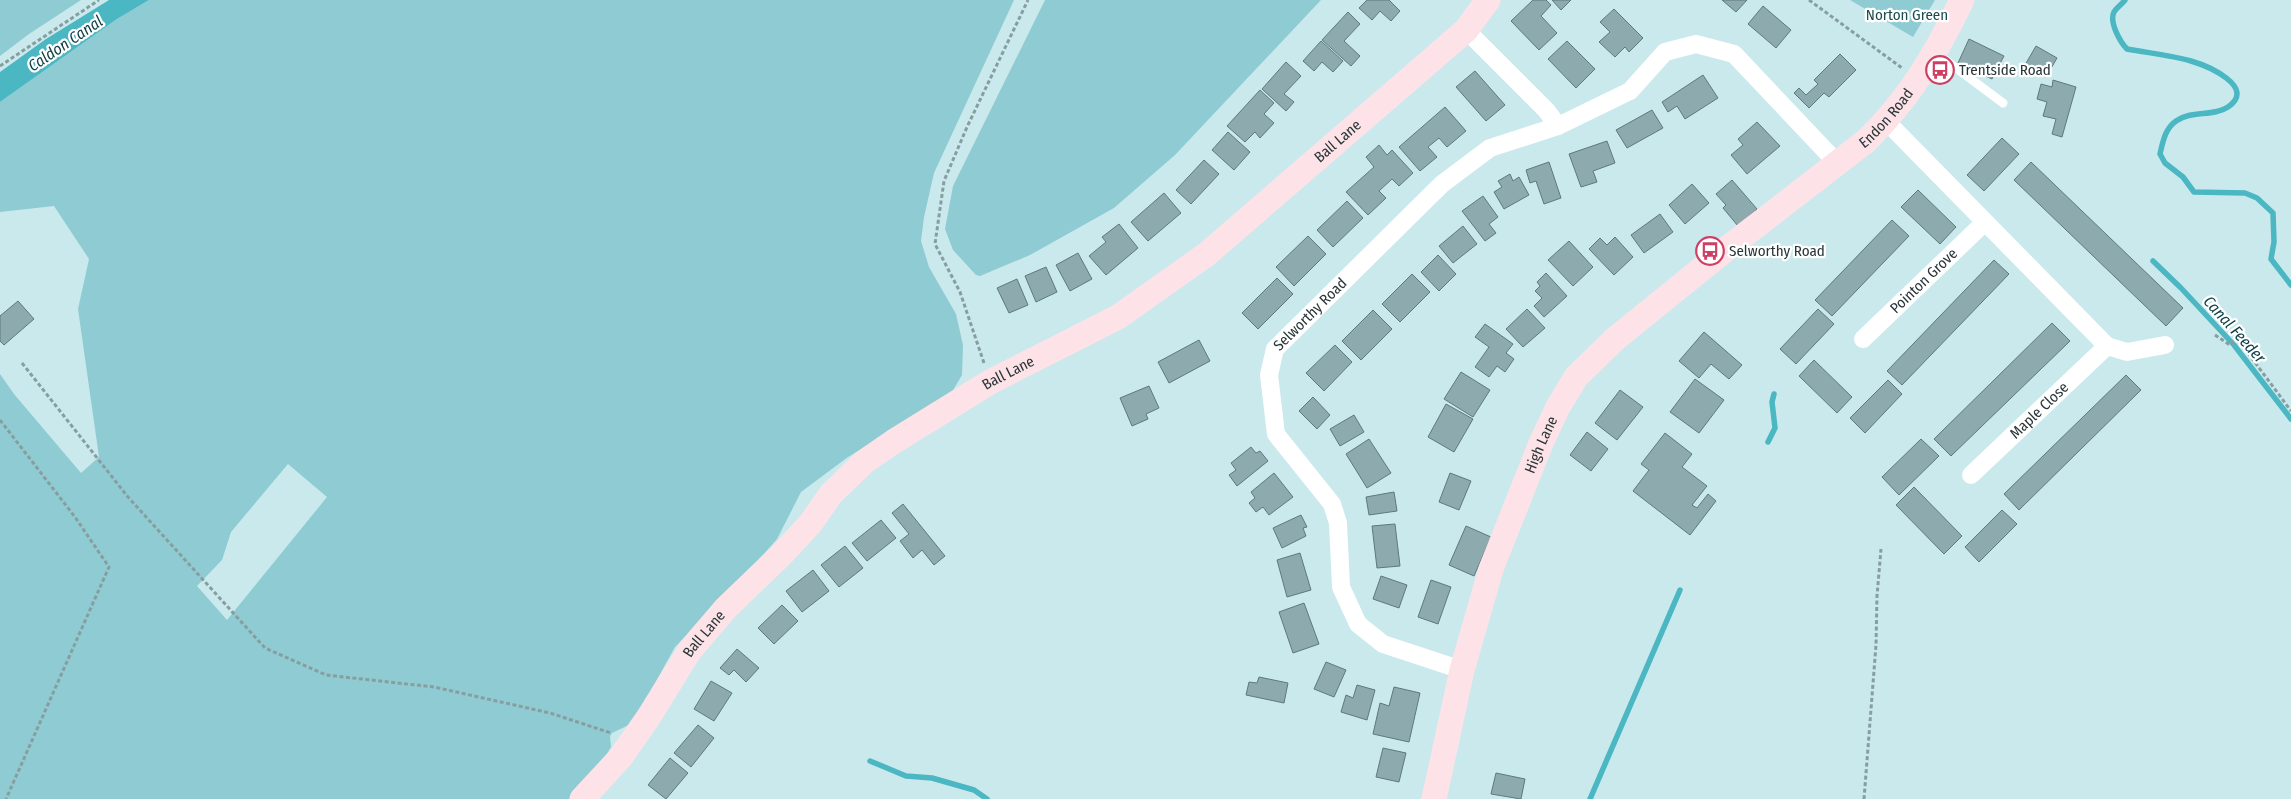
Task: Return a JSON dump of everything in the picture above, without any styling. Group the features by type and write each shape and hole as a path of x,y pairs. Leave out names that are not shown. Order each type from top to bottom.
{"street":[{"name":"Ball Lane","path":"582,799 620,758 690,650 726,608 810,524 831,494 864,462 990,382 1118,317 1207,254 1466,30 1488,0"},
{"name":"Endon Road","path":"1802,190 1866,141 1886,121 1919,80 1936,53 1962,0"},
{"path":"1466,30 1546,110 1558,126"},
{"name":"Selworthy Road","path":"1462,670 1383,644 1358,624 1341,587 1338,523 1332,504 1276,434 1268,375 1275,349 1442,184 1490,148 1558,126 1630,91 1665,52 1696,44 1734,54 1838,164"},
{"path":"1886,121 1984,223 2107,346 2127,352 2165,345"},
{"name":"High Lane","path":"1434,799 1462,670 1491,569 1519,494 1558,407 1576,378 1616,339 1802,190"},
{"name":"Pointon Grove","path":"1863,339 1984,223"},
{"name":"Maple Close","path":"1971,475 2107,346"}],"lane":[{"path":"1936,53 2004,102"}],"path":[{"path":"0,66 98,0"},
{"path":"990,382 960,292 936,244 944,181 967,127 1028,0"},
{"path":"1809,0 1919,80"},
{"path":"2214,335 2230,345 2237,338 2291,411"},
{"path":"22,363 128,497 264,648 326,675 434,687 550,713 633,740"},
{"path":"0,420 75,517 109,567 6,799"},
{"path":"1864,799 1876,645 1876,596 1881,549"}],"green space":[{"path":"0,0 81,0 29,34 0,56"},
{"path":"149,0 1014,0 934,173 924,217 921,241 929,267 956,314 963,345 962,375 949,397 848,457 801,492 777,539 733,589 675,647 633,723 612,733 610,736 611,747 585,791 572,799 0,799 0,374 14,394 81,473 99,457 78,309 89,259 54,206 0,212 0,102 117,19","holes":["288,464 327,497 227,620 197,586 222,560 231,532"]},
{"path":"1045,0 1321,0 1175,155 1114,208 1030,255 980,276 976,275 953,250 945,229 953,186"},
{"name":"Norton Green","path":"1850,0 1935,0 1913,37"}],"water":[{"name":"Caldon Canal","path":"109,0 149,0 117,19 0,102 0,72 46,39"}],"building":[{"path":"1367,0 1389,0 1400,11 1391,21 1380,11 1372,20 1359,8"},
{"path":"1533,0 1546,0 1551,5 1541,16 1557,33 1539,50 1511,21"},
{"path":"1552,0 1571,0 1561,10"},
{"path":"1722,0 1747,0 1736,12"},
{"path":"1763,6 1791,30 1776,48 1748,24"},
{"path":"1614,9 1643,38 1629,52 1625,47 1615,57 1599,42 1610,32 1600,22"},
{"path":"1348,12 1360,24 1344,41 1360,56 1351,66 1322,40"},
{"path":"1969,39 2004,56 1992,79 1958,63"},
{"path":"1321,41 1343,61 1333,72 1322,62 1314,71 1303,61"},
{"path":"1567,41 1595,69 1576,88 1548,59"},
{"path":"2036,46 2057,58 2046,77 2025,65"},
{"path":"1840,54 1856,70 1829,97 1824,93 1809,108 1794,93 1799,88 1806,95 1818,84 1814,80"},
{"path":"1286,62 1301,76 1284,94 1294,102 1286,111 1262,89"},
{"path":"1475,71 1505,105 1486,121 1456,87"},
{"path":"1703,75 1718,98 1685,119 1677,106 1668,112 1662,102"},
{"path":"2053,80 2076,87 2062,137 2052,134 2056,119 2043,116 2047,102 2037,99 2041,84 2052,87"},
{"path":"1260,90 1274,103 1264,114 1274,123 1260,138 1255,132 1245,142 1227,126"},
{"path":"1445,107 1466,131 1447,147 1439,138 1428,147 1437,157 1420,171 1399,147"},
{"path":"1652,110 1663,128 1627,148 1616,130"},
{"path":"1757,122 1780,146 1747,174 1731,155 1743,145 1738,139"},
{"path":"1228,132 1250,152 1234,170 1212,150"},
{"path":"2002,138 2019,154 1984,191 1967,175"},
{"path":"1607,141 1615,163 1593,171 1597,182 1581,187 1569,154"},
{"path":"1379,145 1387,155 1392,150 1413,173 1399,186 1392,179 1379,191 1386,198 1368,215 1346,192 1374,167 1366,157"},
{"path":"1204,160 1219,174 1191,204 1176,190"},
{"path":"1549,162 1561,198 1544,204 1536,181 1530,183 1526,170"},
{"path":"2031,162 2183,308 2166,326 2014,180"},
{"path":"1510,174 1513,181 1519,177 1529,195 1504,209 1494,192 1502,187 1498,181"},
{"path":"1732,180 1757,209 1738,226 1723,208 1726,205 1716,194"},
{"path":"1692,184 1709,203 1685,224 1669,205"},
{"path":"1918,190 1956,227 1940,244 1901,207"},
{"path":"1164,193 1181,213 1148,241 1131,222"},
{"path":"1483,196 1498,217 1489,224 1496,233 1485,241 1462,211"},
{"path":"1347,201 1363,218 1333,247 1317,230"},
{"path":"1660,214 1673,232 1644,253 1631,235"},
{"path":"1892,220 1909,236 1832,316 1815,300"},
{"path":"1119,224 1138,248 1106,275 1089,256 1106,242 1102,237"},
{"path":"1463,226 1477,244 1453,263 1439,246"},
{"path":"1308,236 1326,254 1294,286 1276,267"},
{"path":"1615,237 1633,257 1614,275 1589,249 1600,238 1607,245"},
{"path":"1569,241 1593,267 1573,286 1548,260"},
{"path":"1078,253 1092,279 1070,291 1056,265"},
{"path":"1438,255 1456,274 1439,291 1421,272"},
{"path":"1994,260 2009,274 1902,385 1887,371"},
{"path":"1046,267 1057,292 1036,302 1025,276"},
{"path":"1546,273 1567,296 1544,317 1534,306 1542,298 1535,291 1540,286 1537,282"},
{"path":"1412,274 1430,292 1400,322 1382,304"},
{"path":"1277,278 1293,294 1258,329 1242,313"},
{"path":"1017,279 1028,305 1009,313 997,288"},
{"path":"18,301 34,319 4,345 0,341 0,316"},
{"path":"1527,309 1545,328 1523,347 1506,329"},
{"path":"1818,309 1834,324 1796,364 1780,349"},
{"path":"1373,310 1392,329 1361,360 1342,341"},
{"path":"2052,323 2070,341 1951,456 1934,439"},
{"path":"1485,324 1513,344 1506,353 1514,359 1505,372 1497,366 1489,377 1475,367 1489,347 1475,337"},
{"path":"1704,332 1742,365 1729,379 1711,364 1699,378 1679,361"},
{"path":"1199,340 1210,361 1169,383 1158,362"},
{"path":"1335,345 1352,362 1324,391 1306,373"},
{"path":"1814,360 1852,397 1837,413 1799,376"},
{"path":"1461,372 1490,390 1473,417 1444,399"},
{"path":"2126,375 2141,390 2019,510 2004,494"},
{"path":"1695,379 1724,400 1699,433 1670,412"},
{"path":"1888,380 1902,394 1865,433 1850,418"},
{"path":"1149,386 1159,408 1146,414 1148,419 1132,426 1120,398"},
{"path":"1620,390 1643,407 1617,440 1595,423"},
{"path":"1313,397 1330,415 1317,429 1299,411"},
{"path":"1446,404 1473,419 1454,452 1428,437"},
{"path":"1354,415 1364,432 1340,446 1330,429"},
{"path":"1587,432 1608,449 1591,471 1570,455"},
{"path":"1665,433 1692,454 1682,467 1707,486 1692,505 1697,508 1708,494 1716,501 1690,535 1633,491 1649,470 1641,464"},
{"path":"1369,439 1391,473 1367,488 1346,454"},
{"path":"1921,439 1939,456 1899,495 1882,477"},
{"path":"1251,447 1256,453 1260,451 1268,461 1237,486 1229,475 1236,470 1231,463"},
{"path":"1274,473 1293,497 1269,515 1263,507 1256,512 1249,503 1255,498 1251,492"},
{"path":"1450,473 1471,481 1459,510 1439,502"},
{"path":"1914,487 1962,536 1944,554 1896,505"},
{"path":"1394,492 1397,511 1369,515 1366,497"},
{"path":"903,504 945,556 934,565 922,550 913,558 900,541 909,534 892,513"},
{"path":"2002,510 2017,524 1979,562 1965,547"},
{"path":"1301,515 1307,527 1303,528 1306,536 1282,548 1273,528"},
{"path":"881,520 896,538 867,561 852,543"},
{"path":"1395,524 1400,566 1377,568 1372,526"},
{"path":"1466,526 1491,537 1474,576 1449,565"},
{"path":"845,546 863,568 839,587 821,565"},
{"path":"1300,553 1311,590 1287,597 1277,560"},
{"path":"813,570 829,591 802,612 786,591"},
{"path":"1381,576 1407,585 1399,608 1373,599"},
{"path":"1431,580 1451,587 1438,624 1418,617"},
{"path":"1304,603 1319,644 1293,653 1279,612"},
{"path":"782,605 798,621 774,644 758,628"},
{"path":"737,649 759,668 746,682 734,670 729,675 720,668"},
{"path":"1326,662 1346,670 1334,697 1314,689"},
{"path":"1259,677 1288,683 1284,703 1246,695 1249,682 1257,683"},
{"path":"711,681 732,693 714,721 694,709"},
{"path":"1357,685 1375,690 1367,720 1341,712 1346,695 1353,698"},
{"path":"1394,687 1420,693 1409,742 1373,734 1380,703 1389,706"},
{"path":"698,725 714,738 691,767 674,753"},
{"path":"1383,748 1406,753 1399,782 1376,777"},
{"path":"670,758 688,773 666,799 648,785"},
{"path":"1496,773 1525,779 1521,799 1491,794"}],"waterway":[{"path":"2125,0 2114,12 2113,21 2118,37 2127,49 2191,61 2218,72 2234,85 2237,92 2235,99 2228,107 2216,112 2188,116 2172,124 2165,136 2160,154 2165,163 2183,177 2194,192 2245,193 2257,198 2273,213 2274,242 2271,259 2291,285"},
{"name":"Canal Feeder","path":"2153,261 2234,345 2291,419"},
{"path":"1768,442 1775,428 1772,402 1774,394"},
{"path":"1590,799 1680,590"},
{"path":"870,761 906,776 932,778 974,790 987,799"}],"place":[{"name":"Trentside Road","path":"1940,70"},
{"name":"Selworthy Road","path":"1710,251"}]}
